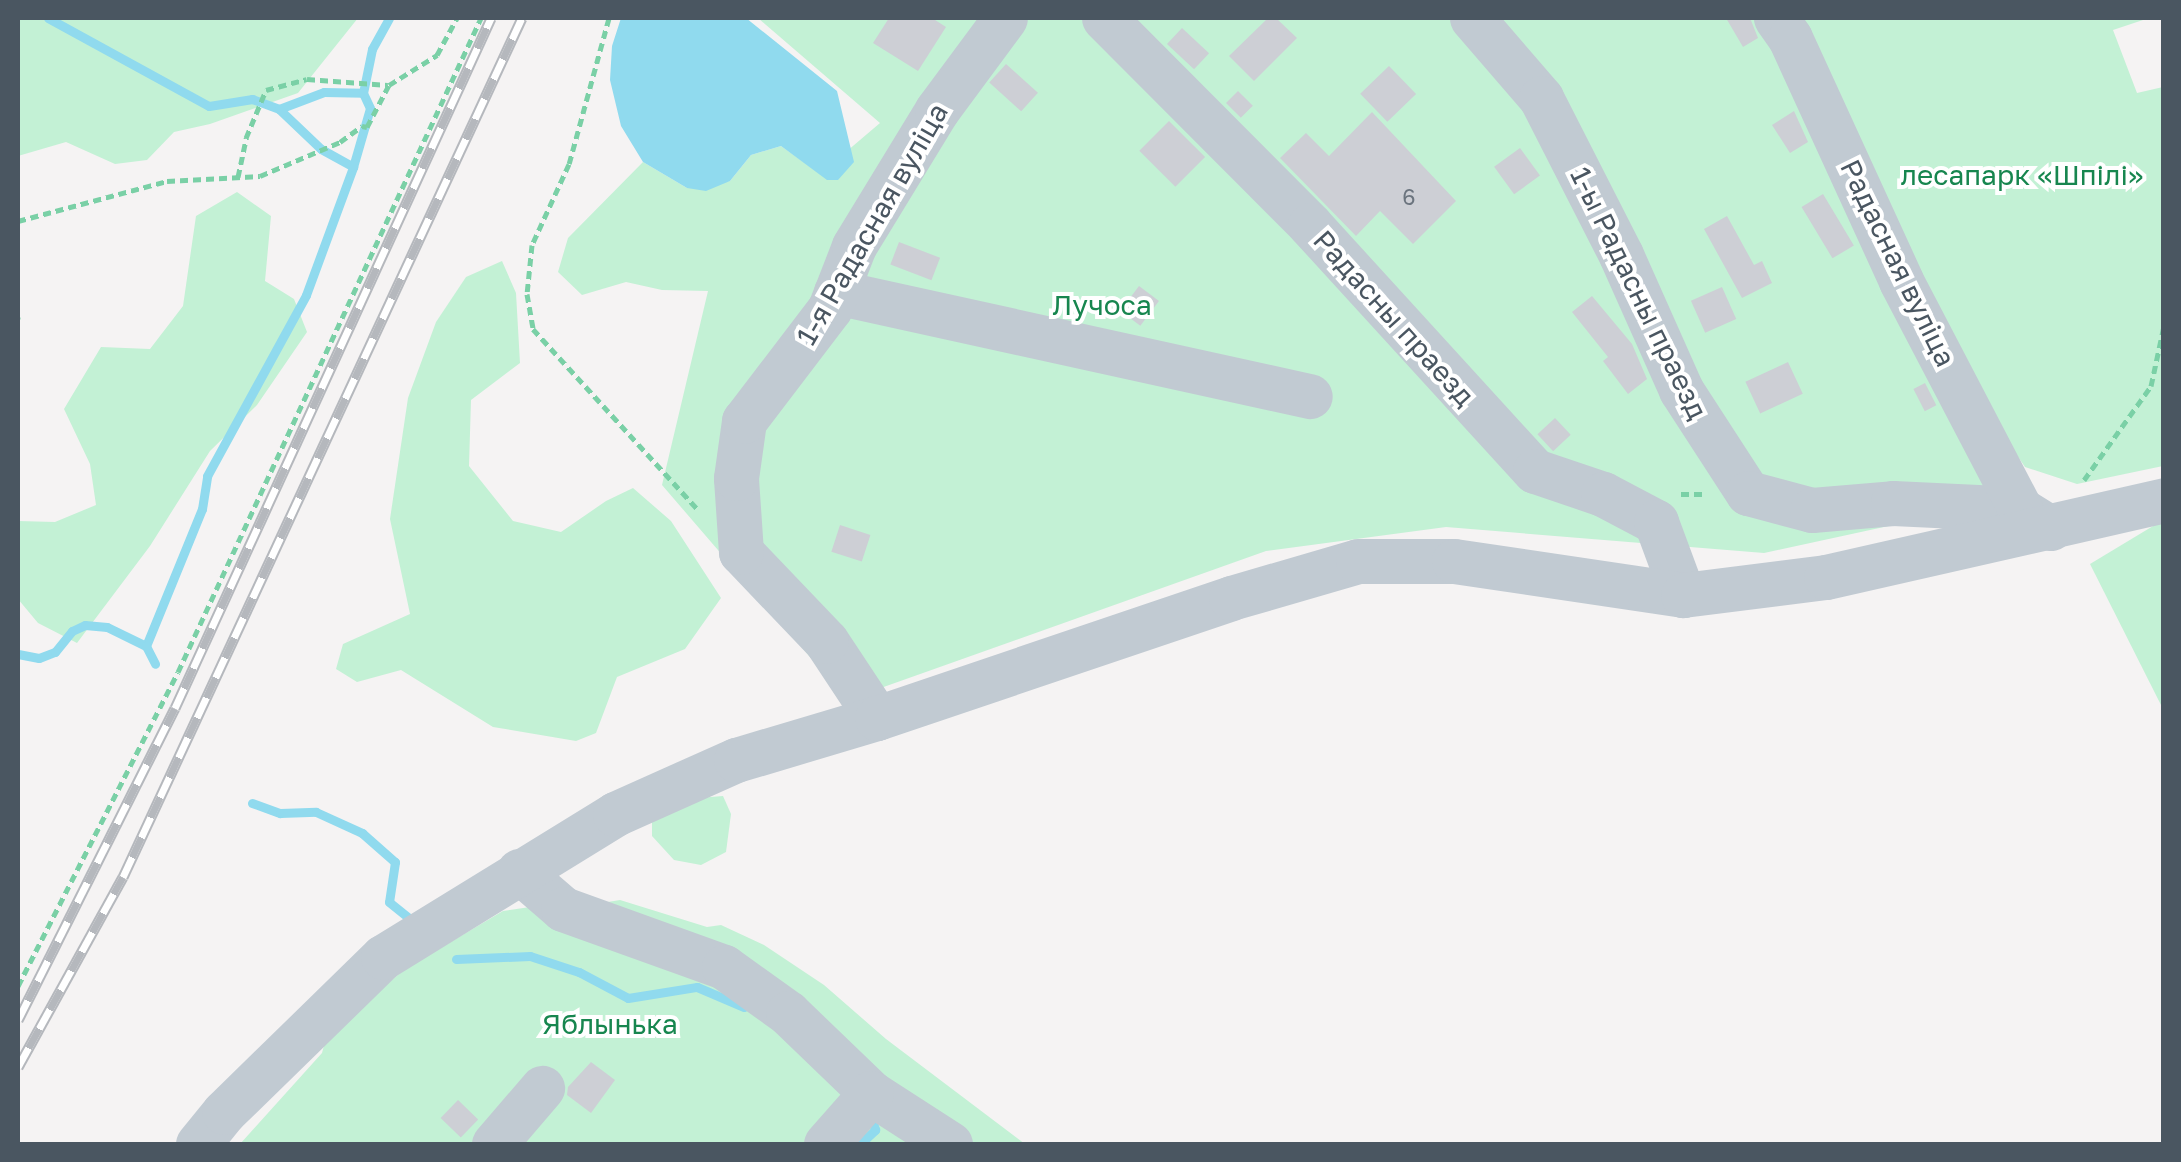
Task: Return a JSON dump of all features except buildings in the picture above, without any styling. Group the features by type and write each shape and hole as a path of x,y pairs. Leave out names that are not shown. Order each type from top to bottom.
{"street":[{"name":"1-я Радасная вуліца","path":"740,552 736,478 744,422 830,308 854,246 937,110 1005,18"},
{"name":"Радасны праезд","path":"1104,18 1310,224 1536,471 1603,494 1656,522 1683,595"},
{"name":"1-ы Радасны праезд","path":"1472,18 1541,98 1621,255 1681,390 1748,494 1812,510 1893,503 2035,518"},
{"name":"Радасная вуліца","path":"1776,18 1790,38 1901,281 2035,518"},
{"path":"836,292 1310,396"},
{"path":"198,1144 224,1112 383,957 615,814 736,760 877,718 1230,598 1358,561 1454,561 1683,595 1826,577 2035,518 2164,500"},
{"path":"740,552 826,642 877,718"},
{"path":"519,871 564,909 724,966 788,1013 853,1114 950,1144"},
{"path":"494,1144 542,1088"}],"path":[{"path":"18,220 168,182 260,176 340,142 364,126 388,85 436,55 457,18"},
{"path":"18,986 170,688 482,18"},
{"path":"609,18 569,164 532,245 527,294 533,329 740,552"},
{"path":"238,178 246,138 266,90 306,80 388,85"},
{"path":"2164,149 2164,176"},
{"path":"2084,480 2152,386 2164,326"}],"green space":[{"path":"18,18 358,18 298,93 210,124 174,132 147,160 115,164 66,142 18,156"},
{"name":"Лучоса","path":"758,18 2149,18 2113,30 2137,93 2163,87 2163,466 2077,484 2025,467 1989,414 2036,494 1764,553 1446,527 1266,551 847,700 662,485 708,291 662,290 626,282 582,295 558,272 568,238 643,162 687,188 730,181 751,155 781,146 820,174 880,123"},
{"path":"237,192 271,216 265,281 294,299 307,332 257,405 210,451 150,546 77,643 38,623 18,599 18,521 55,522 96,505 90,464 64,409 101,347 150,349 183,306 196,216"},
{"path":"502,261 516,293 520,363 471,400 469,466 513,521 561,532 633,488 671,521 721,598 685,649 617,677 596,733 576,741 493,727 401,670 357,682 336,669 343,644 410,614 390,519 408,398 436,322 466,277"},
{"path":"2163,520 2163,709 2090,564"},
{"path":"723,796 731,814 726,852 701,865 674,860 652,836 652,819 698,798"},
{"name":"Яблынька","path":"620,900 707,927 721,925 764,945 824,985 886,1039 1025,1144 240,1144 322,1053 327,1034 405,969 503,911 530,907 535,914"}],"water":[{"path":"621,18 746,18 837,91 854,162 838,180 827,180 781,146 751,155 730,181 706,191 687,188 643,162 621,126 610,80 612,46"}],"waterway":[{"path":"48,18 209,106 252,99 279,109 324,92 363,93"},
{"path":"146,646 202,509 207,476 306,295 353,167 370,108 363,93 372,49 389,18"},
{"path":"279,109 321,149 353,167"},
{"path":"18,654 39,658 55,652 72,631 85,625 107,627 146,646 155,664"},
{"path":"252,803 280,813 316,812 362,833 395,862 389,902 411,920"},
{"path":"456,959 530,956 579,972 628,998 697,987 744,1007"},
{"path":"860,1144 875,1130 871,1114"}],"railway":[{"path":"18,1020 175,708 491,18"},
{"path":"18,1067 123,877 522,18"}],"park label":[{"name":"лесапарк «Шпілі»","path":"2022,175"}]}
